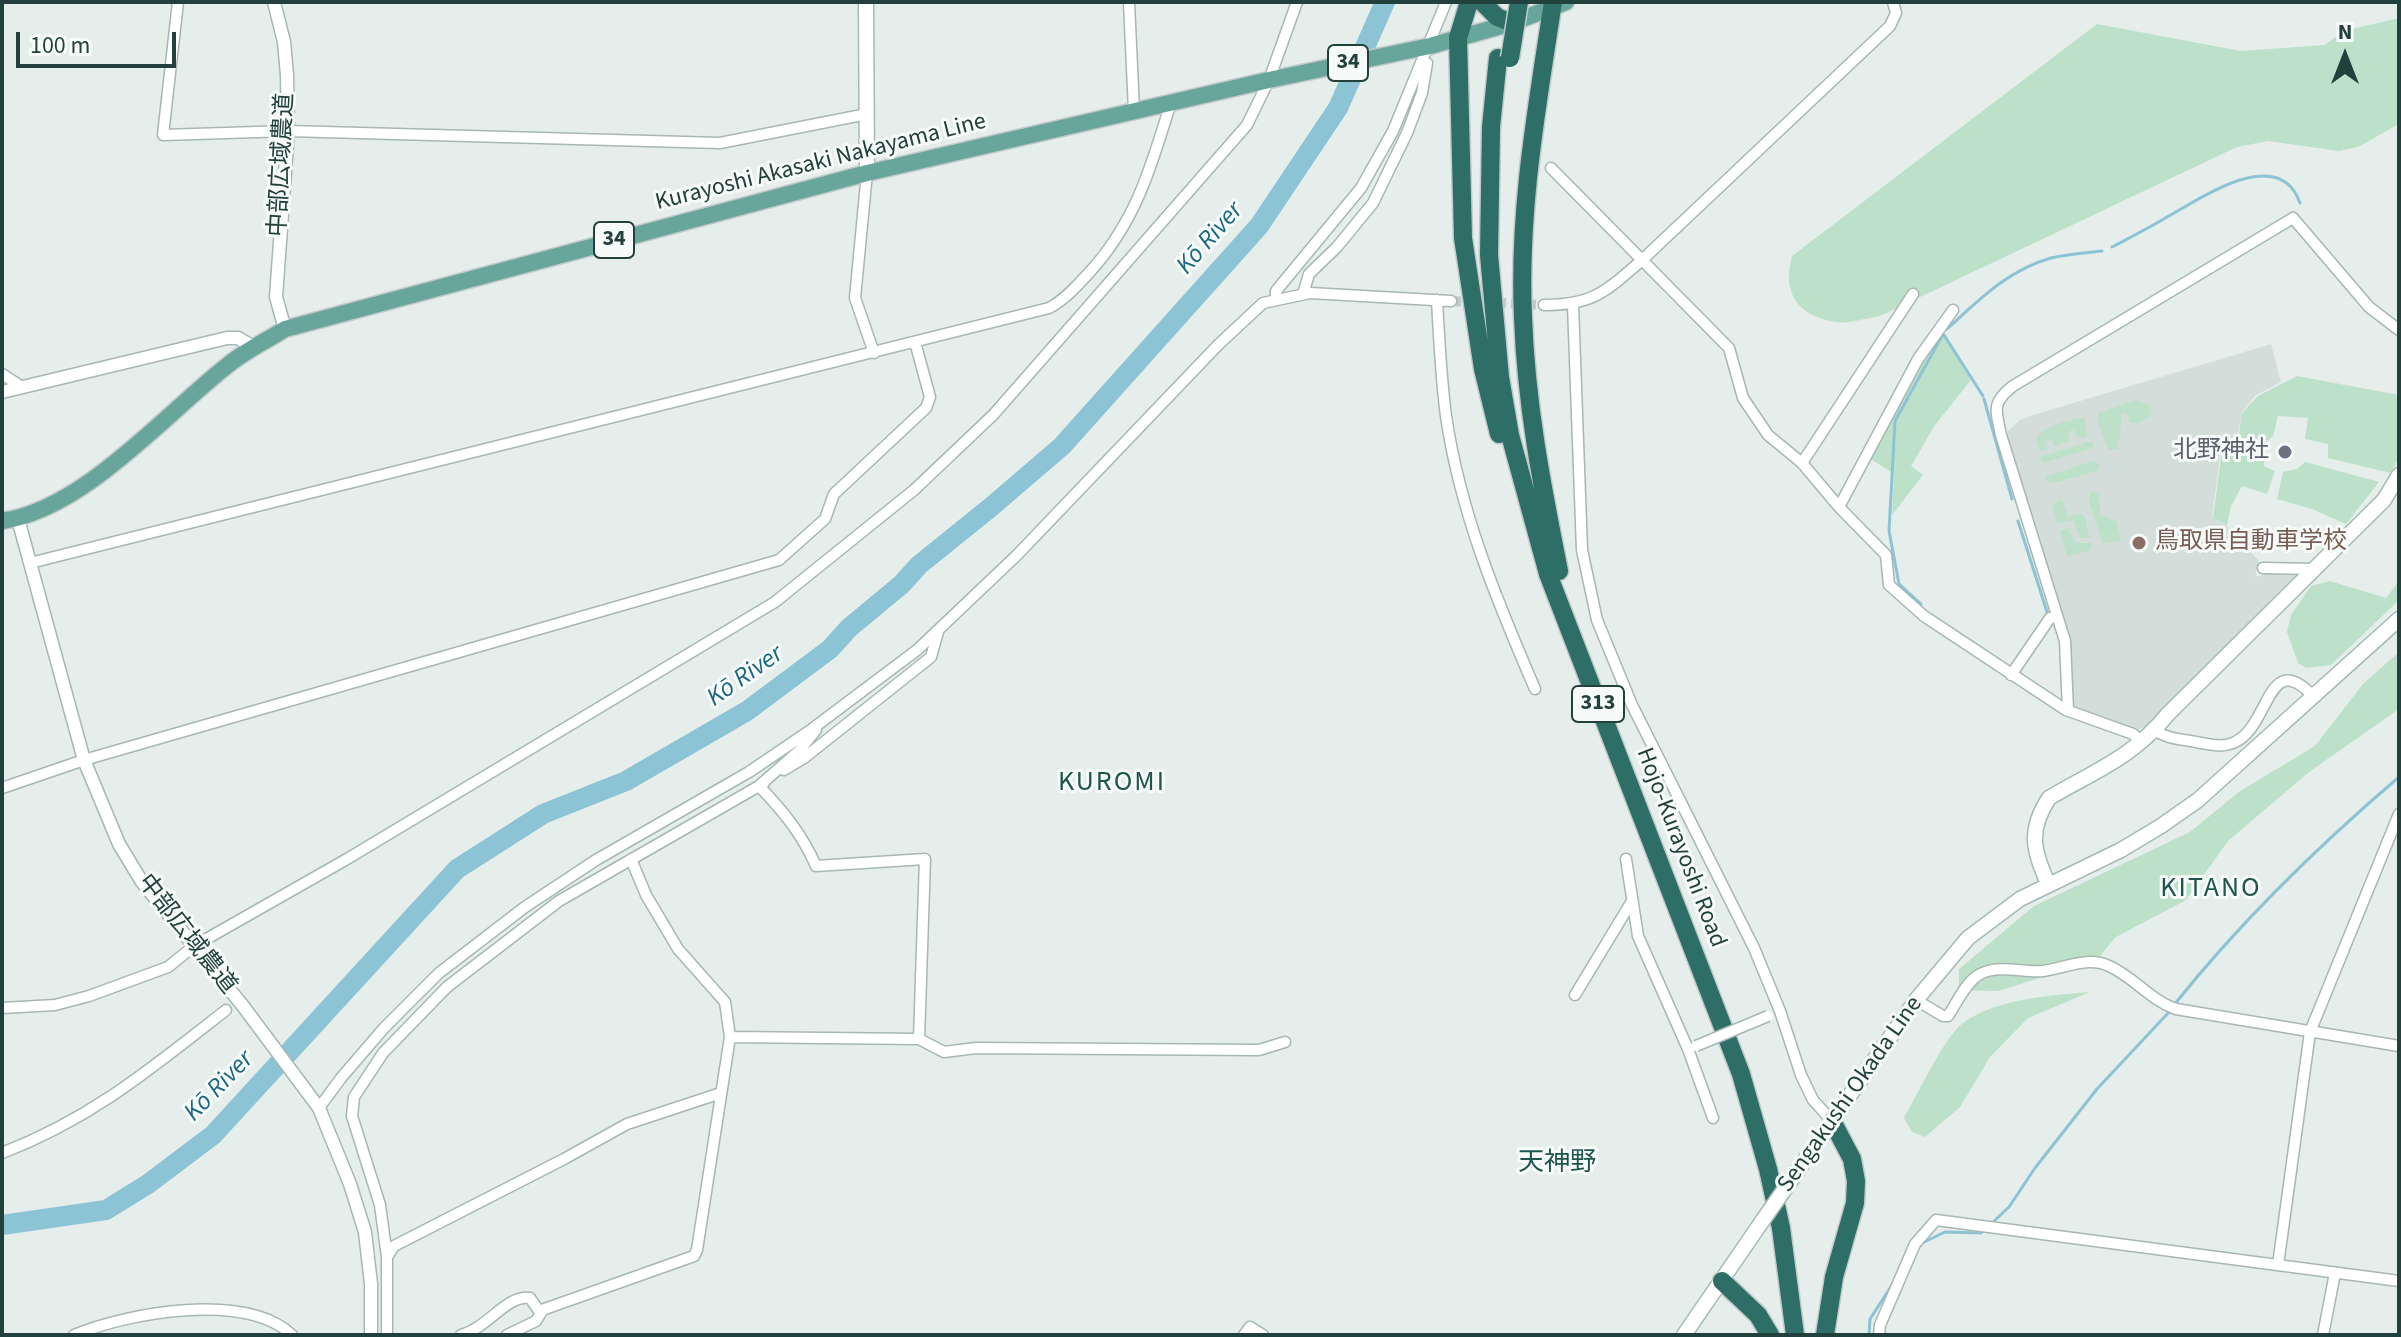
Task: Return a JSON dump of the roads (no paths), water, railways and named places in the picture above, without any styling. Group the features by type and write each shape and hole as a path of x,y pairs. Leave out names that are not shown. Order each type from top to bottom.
{"highway":[{"path":"1469,2 1458,38 1463,238 1483,369 1517,505 1554,572"},
{"path":"1482,2 1497,17 1512,23"},
{"name":"Hojo-Kurayoshi Road","path":"1504,58 1508,2"},
{"name":"Hojo-Kurayoshi Road","path":"1519,2 1491,127 1488,193 1494,319 1510,435 1554,572 1741,1074 1781,1228 1795,1335"},
{"path":"1554,572 1530,415 1522,314 1528,174 1557,4"},
{"name":"Hojo-Kurayoshi Road","path":"1554,572 1753,1085 1777,1167 1790,1226 1799,1277 1804,1335"},
{"path":"1825,1335 1834,1277 1855,1203 1856,1181 1852,1159 1832,1121"},
{"path":"1722,1281 1758,1315 1770,1335"}],"main road":[{"path":"866,2 867,173"},
{"name":"Kurayoshi Akasaki Nakayama Line","path":"10,520 71,493 129,451 229,364 285,329 867,173 1423,47 1512,23 1557,4"},
{"path":"2048,883 2033,841 2049,798 2113,763 2155,730 2384,500 2399,475"},
{"name":"Sengakushi Okada Line","path":"1684,1335 1916,1000 1968,938 1994,916 2048,883 2121,850 2198,800 2399,619"}],"street":[{"path":"178,2 163,135 288,131 720,143 867,114"},
{"name":"中部広域農道","path":"274,2 284,42 288,131 276,297 285,329"},
{"path":"1129,2 1134,111"},
{"path":"2,1008 55,1005 168,967 775,602 914,490 994,414 1247,125 1274,79 1297,2"},
{"path":"1276,299 1276,291 1361,188 1393,131 1423,47 1446,2"},
{"path":"1544,305 1573,305 1603,294 1890,26 1896,13 1893,2"},
{"path":"1303,294 1309,274 1337,247 1373,203 1407,133 1422,93 1423,47"},
{"path":"30,563 1049,308 1080,283 1129,219 1148,179 1171,102"},
{"path":"1551,168 1729,348 1743,398 1768,435 1802,463 1886,555 1889,585 1924,616 2068,711 2133,734 2140,741"},
{"path":"867,173 855,298 874,353"},
{"path":"2068,711 2065,641 1995,408 2004,393 2293,218 2369,307 2399,330"},
{"path":"319,1108 384,1028 439,973 525,907 596,860 749,772 819,725 872,686 938,630 1017,555 1218,345 1263,303 1303,294 1343,293 1451,301"},
{"path":"1802,463 1913,294"},
{"path":"1437,300 1446,417 1458,474 1496,599 1535,689"},
{"path":"1573,305 1582,550 1597,620 1632,705 1754,948 1780,1011 1801,1075 1813,1100 1832,1121"},
{"path":"1839,507 1918,359 1953,310"},
{"path":"2,392 227,338 238,338 255,348"},
{"path":"2,788 84,760 779,560 825,519 834,494 926,408 930,397 915,342"},
{"path":"2,374 22,387"},
{"name":"中部広域農道","path":"10,520 30,563 84,760 119,844 142,882 299,1078 319,1108 350,1184 365,1232 371,1284 371,1335"},
{"path":"2263,568 2313,569"},
{"path":"2011,675 2050,618 2056,616"},
{"path":"387,1335 387,1257 380,1205 352,1116 354,1097 383,1053 447,987 559,901 804,758 931,657 938,630"},
{"path":"2155,730 2162,736 2220,746 2234,743 2249,732 2260,717 2270,691 2278,683 2290,680 2300,682 2314,697"},
{"path":"759,786 800,750 819,725"},
{"path":"759,786 806,842 816,866 925,859 919,1039"},
{"path":"2278,1265 2310,1032 2399,814"},
{"path":"507,1335 536,1321 542,1311 694,1256 712,1163 730,1037 725,1002 678,949 646,895 631,859"},
{"path":"1626,859 1638,936 1692,1047 1713,1118"},
{"path":"1575,995 1632,901"},
{"path":"1916,1000 1948,1016 1975,977 1991,970 2043,971 2098,962 2112,967 2160,1003 2176,1009 2399,1046"},
{"path":"2,1153 85,1115 129,1087 226,1010"},
{"path":"1692,1047 1780,1011"},
{"path":"730,1037 919,1039 944,1052 976,1048 1259,1050 1285,1042"},
{"path":"387,1257 394,1246 627,1124 721,1093"},
{"path":"1879,1335 1880,1325 1915,1244 1936,1220 2399,1281"},
{"path":"2323,1335 2335,1273"},
{"path":"461,1335 483,1325 520,1296 530,1298 542,1311"},
{"path":"74,1335 104,1322 179,1310 242,1312 270,1320 292,1335"},
{"path":"1244,1335 1250,1327 1263,1335"}],"waterway":[{"name":"Kō River","path":"2,1225 106,1210 148,1184 213,1135 457,869 543,814 626,781 747,711 830,649 919,565 1062,446 1259,226 1338,108 1385,2"},
{"path":"2112,247 2218,189 2257,176 2275,177 2290,186 2300,203"},
{"path":"1947,329 1995,287 2021,270 2051,258 2102,251"},
{"path":"1921,604 1899,584 1889,531 1895,421 1943,334"},
{"path":"1944,335 1983,396"},
{"path":"1984,399 2012,499"},
{"path":"2018,521 2048,615"},
{"path":"2174,1005 2281,886 2399,777"},
{"path":"1990,1225 2009,1207 2035,1168 2097,1089 2170,1011"},
{"path":"1920,1244 1945,1232 1981,1233 1984,1230"},
{"path":"1869,1335 1870,1319 1894,1282"}],"tunnel":[{"path":"1451,301 1544,305"}],"place":[{"name":"北野神社","path":"2285,452"},
{"name":"鳥取県自動車学校","path":"2139,543"}],"district":[{"name":"KUROMI","path":"1112,784"},
{"name":"KITANO","path":"2211,890"},
{"name":"天神野","path":"1557,1164"}]}
